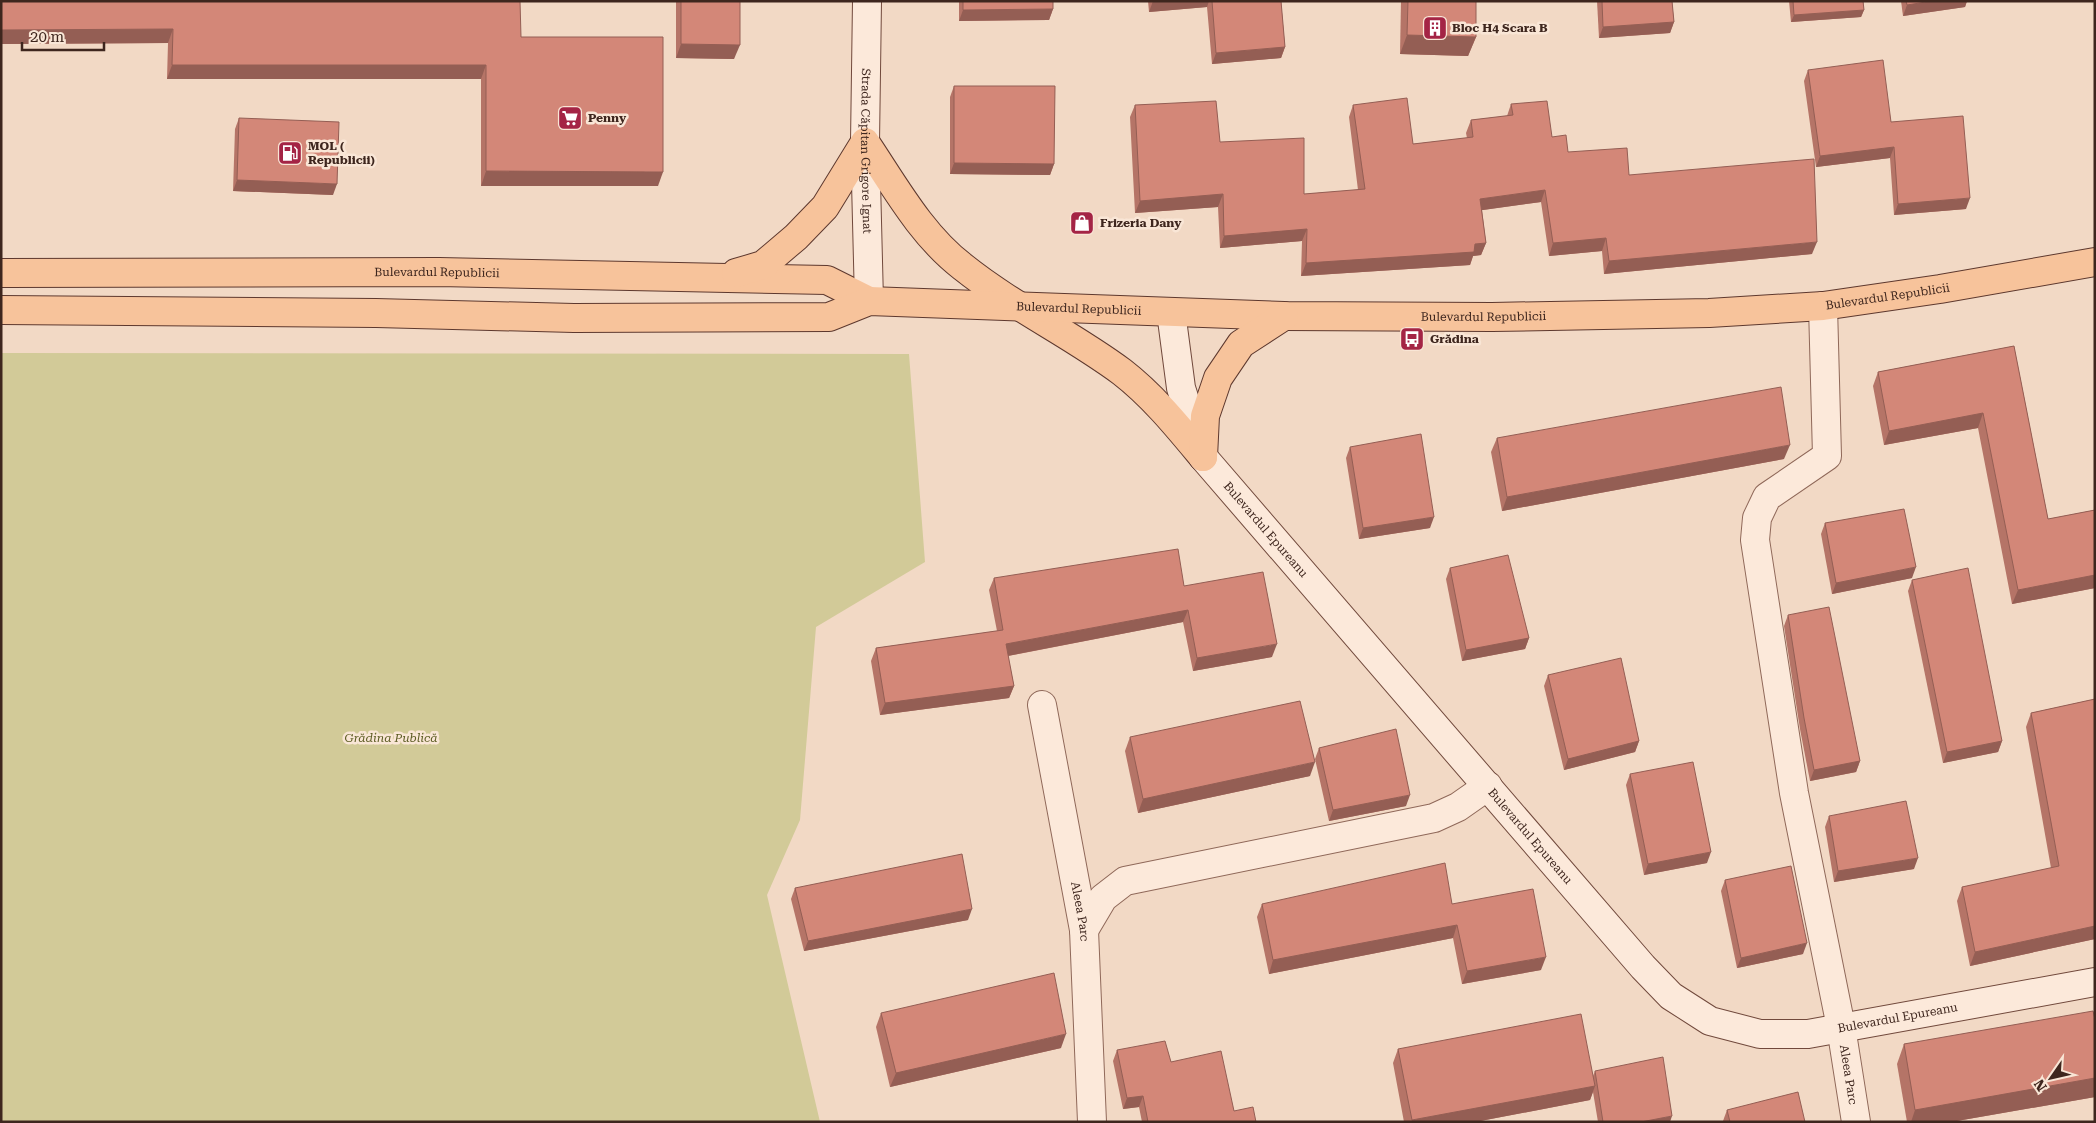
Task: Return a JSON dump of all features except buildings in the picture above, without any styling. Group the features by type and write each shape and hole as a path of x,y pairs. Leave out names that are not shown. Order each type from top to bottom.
{"main road":[{"path":"718,279 763,265 796,237 825,207 865,142 926,230 962,266 1019,307 1075,340 1123,373 1166,413 1203,457"},
{"name":"Bulevardul Republicii","path":"1,310 376,313 574,318 829,317 869,301 1284,316 1501,317 1709,312 1823,306 1940,290 2095,262"},
{"name":"Bulevardul Republicii","path":"1,273 439,272 827,280 869,301"},
{"path":"1203,457 1205,416 1218,378 1241,344 1284,316"}],"street":[{"name":"Strada Căpitan Grigore Ignat","path":"867,1 865,142 869,301"},
{"name":"Aleea Parc","path":"1823,306 1827,456 1767,497 1757,518 1755,540 1794,793 1841,1028 1856,1122"},
{"name":"Bulevardul Epureanu","path":"1171,312 1181,388 1203,457 1643,967 1671,996 1710,1021 1760,1034 1808,1034 2095,982"},
{"name":"Aleea Parc","path":"1042,705 1084,930 1092,1122"},
{"path":"1084,930 1103,898 1125,881 1434,818 1458,807 1488,786"}],"green space":[{"name":"Grădina Publică","path":"1,353 909,354 925,562 816,627 800,820 767,895 820,1122 1,1122"}],"place":[{"name":"Bloc H4 Scara B","path":"1435,28"},
{"name":"Penny","path":"570,118"},
{"name":"MOL ( Republicii)","path":"290,153"},
{"name":"Frizeria Dany","path":"1082,223"},
{"name":"Grădina","path":"1412,339"}]}
